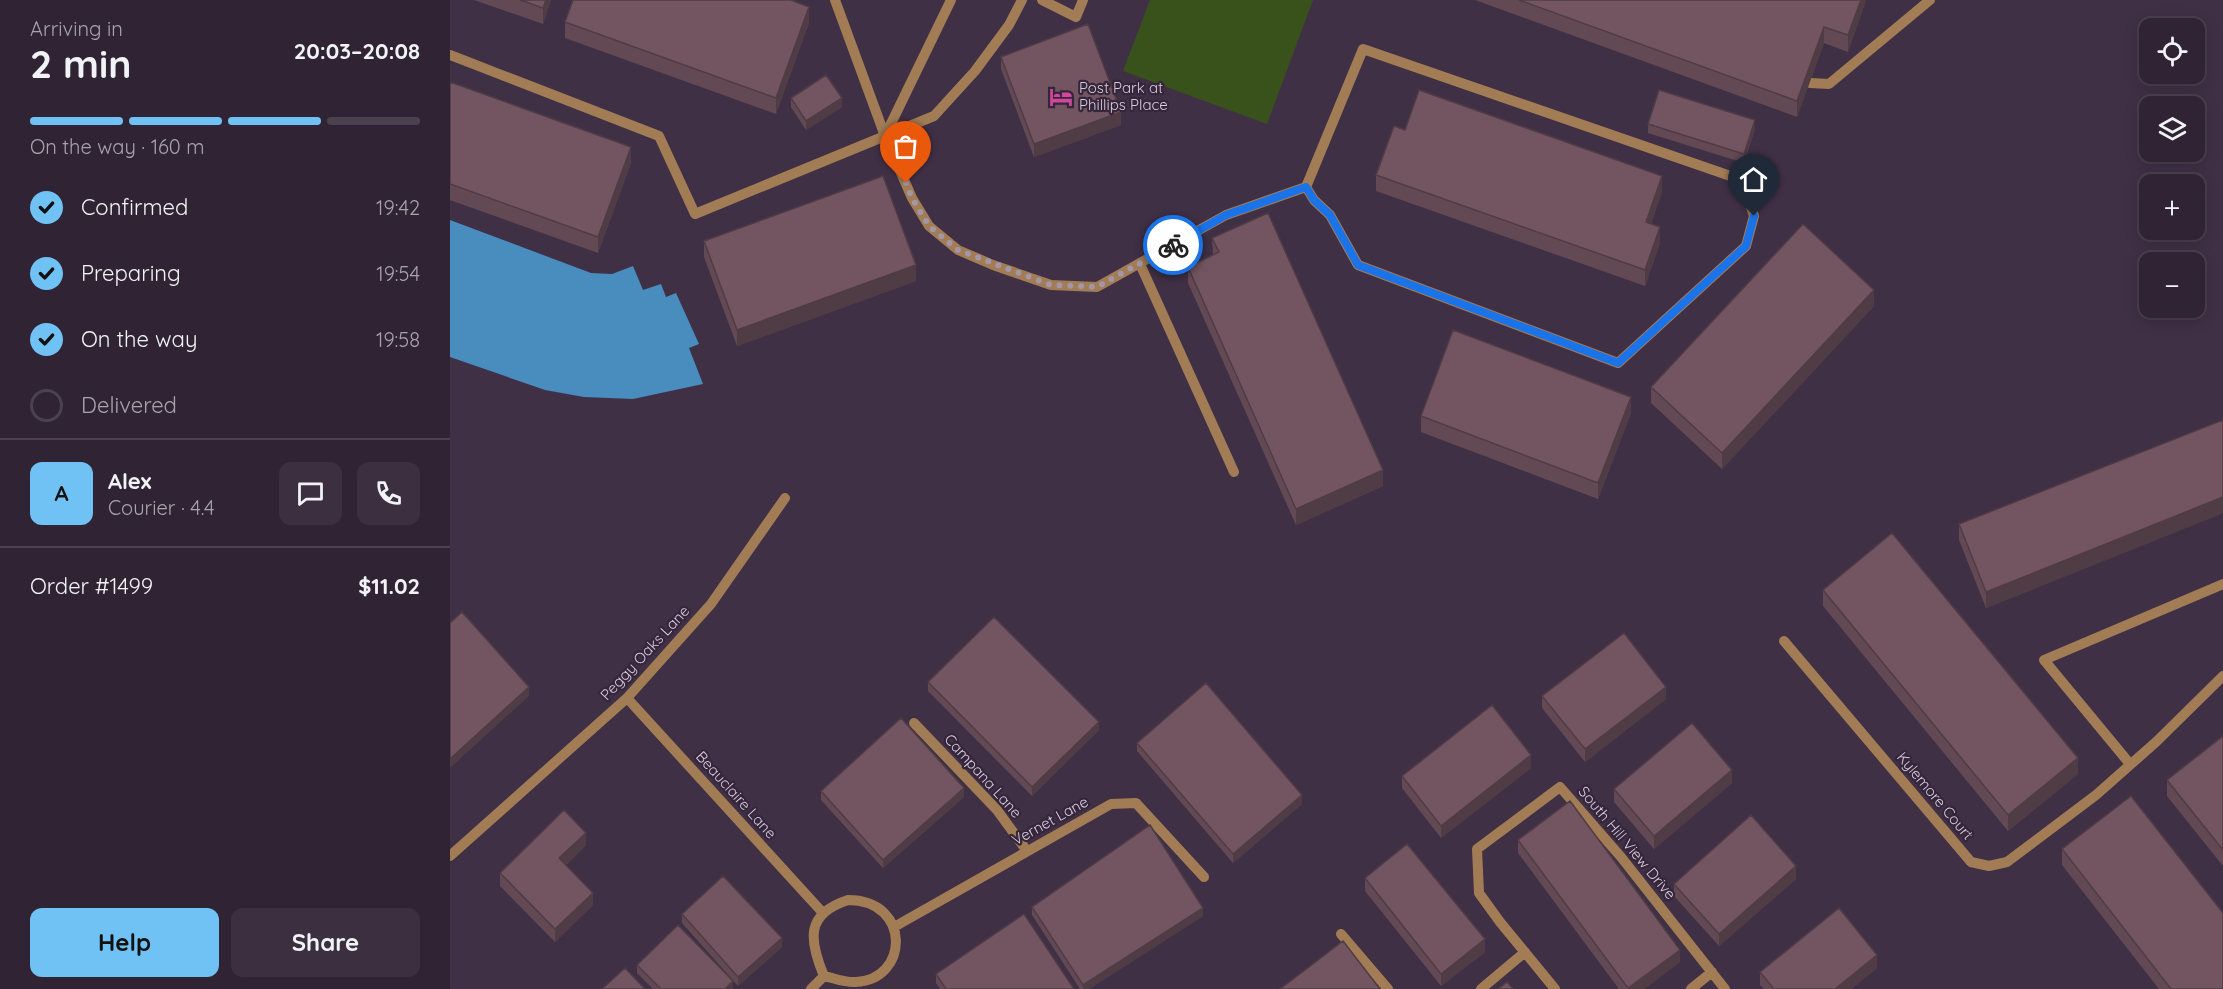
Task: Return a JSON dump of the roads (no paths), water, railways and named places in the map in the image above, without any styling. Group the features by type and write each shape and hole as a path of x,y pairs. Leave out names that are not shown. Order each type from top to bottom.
{"street":[{"path":"835,0 885,136 912,198 929,226 958,250 1051,285 1097,287 1226,215 1306,187 1362,50 1742,180 1754,216 1746,246 1618,363 1358,265 1330,215 1314,200 1306,187"},
{"path":"885,136 951,0"},
{"path":"450,54 659,136 695,214 934,116 975,71 1009,25 1022,0"},
{"path":"1042,0 1076,17 1083,0"},
{"path":"1810,83 1829,84 1930,0"},
{"path":"1140,264 1234,472"},
{"name":"Peggy Oaks Lane","path":"450,856 627,698 711,604 785,498"},
{"path":"2130,764 2044,660 2223,584"},
{"name":"Kylemore Court","path":"1784,641 1971,862 1989,866 2007,862 2096,795 2223,676"},
{"name":"Beauclaire Lane","path":"627,698 823,913"},
{"name":"Campana Lane","path":"914,723 996,810 1027,851"},
{"name":"South Hill View Drive","path":"1555,989 1479,893 1478,849 1560,787 1622,857 1725,989"},
{"name":"Vernet Lane","path":"894,927 1112,804 1136,803 1204,877"},
{"path":"862,900 876,905 886,914 894,927 896,940 889,964 879,974 855,983 824,975 814,953 812,939 823,913 841,902 862,900"},
{"path":"1341,934 1389,989"},
{"path":"1481,989 1525,952"},
{"path":"1691,989 1712,972"},
{"path":"811,989 824,975"}],"water":[{"path":"450,220 591,273 612,274 633,266 643,290 661,284 666,297 676,293 699,344 689,348 703,384 633,399 584,397 545,390 450,357"}],"place":[{"name":"Post Park at Phillips Place","path":"1061,97"}]}
